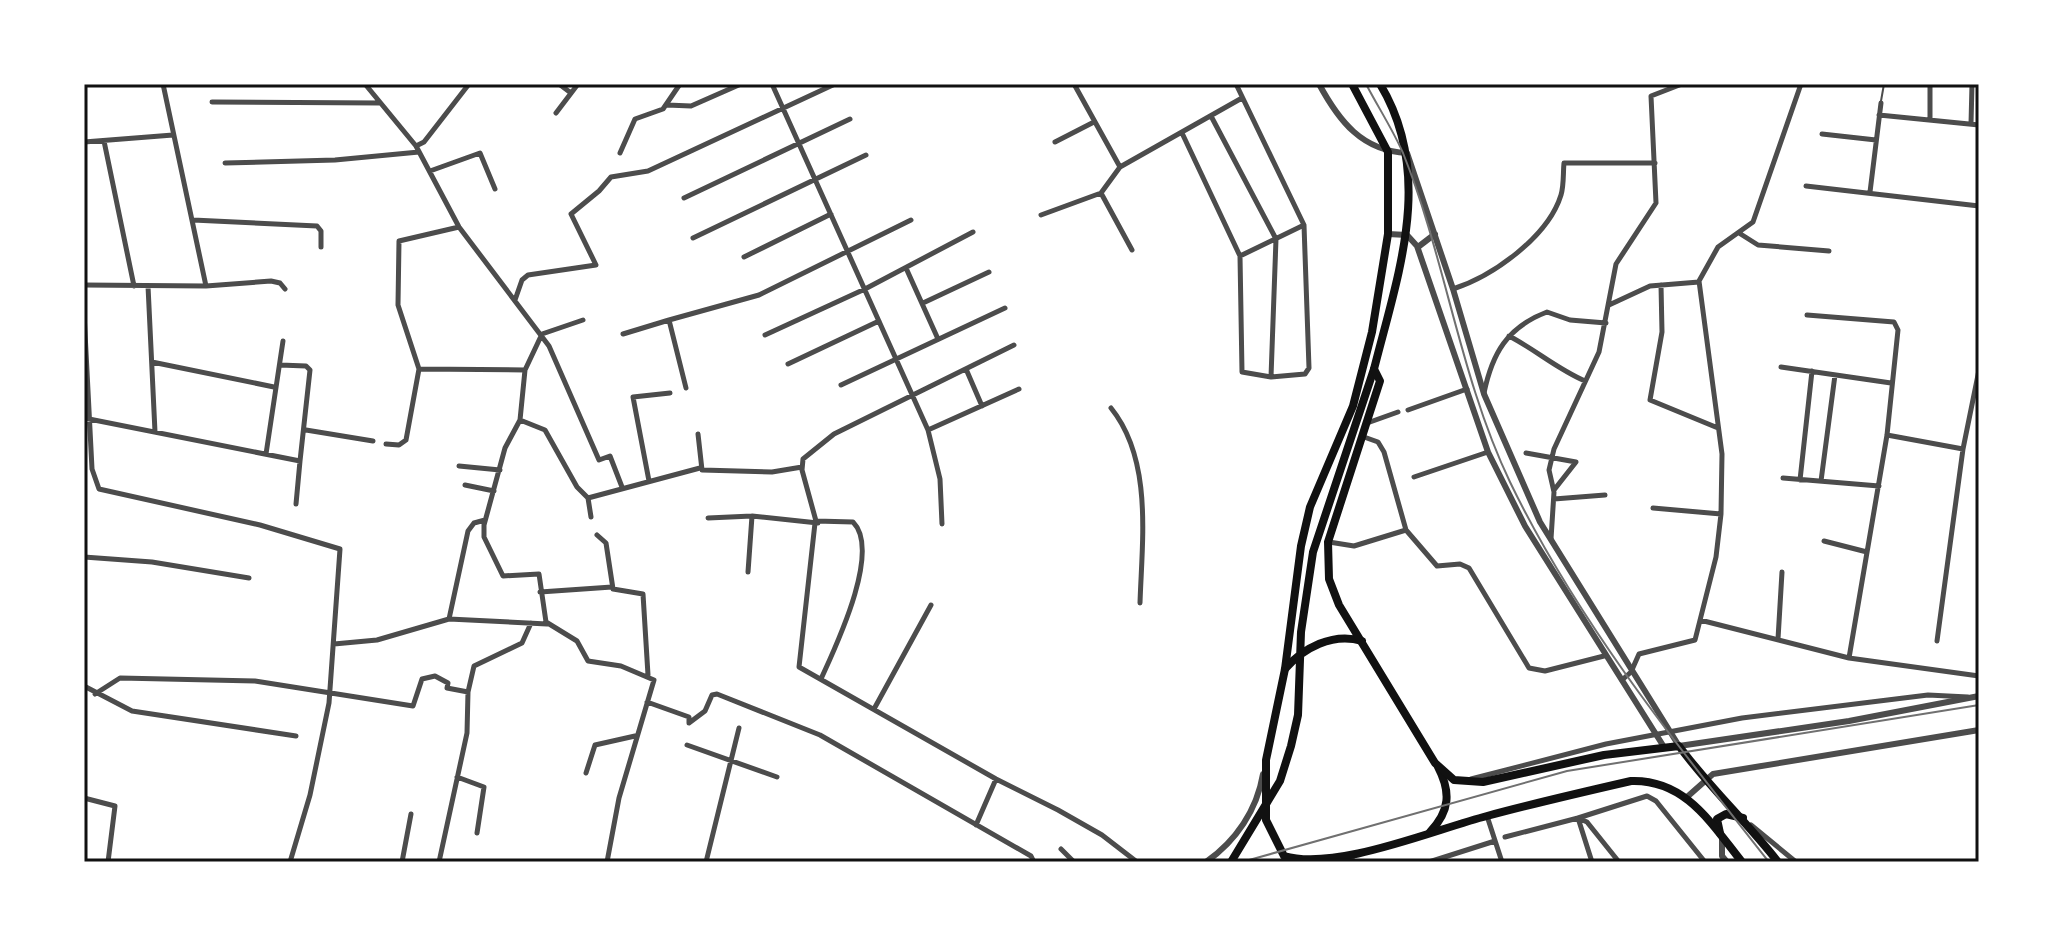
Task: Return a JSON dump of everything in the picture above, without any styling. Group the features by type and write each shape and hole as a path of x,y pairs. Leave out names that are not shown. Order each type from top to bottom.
{"main road":[{"path":"1352,84 1388,152 1388,234 1372,332 1353,406 1310,507 1301,546 1285,669 1266,760 1266,820 1284,856 1301,861 1359,853 1487,816 1631,781 1662,783 1687,797 1742,862"},
{"path":"1231,862 1280,781 1291,746 1298,715 1301,632 1324,512 1374,369 1407,235 1407,153 1398,116 1380,84"},
{"path":"1374,369 1380,381 1370,422 1328,542 1329,579 1339,605 1364,641 1447,786 1447,807 1430,832"},
{"path":"1285,669 1299,653 1319,644 1343,638 1364,641"},
{"path":"1435,763 1454,780 1483,782 1604,755 1679,746 1705,781 1745,820 1778,862"},
{"path":"1722,837 1717,819 1726,814 1745,820"}],"street":[{"path":"163,84 206,286"},
{"path":"365,84 417,149 459,227 542,334 556,359 599,460 610,456 622,487"},
{"path":"225,163 335,160 417,149 469,84"},
{"path":"559,84 571,93"},
{"path":"556,113 578,84"},
{"path":"667,105 680,84"},
{"path":"620,153 635,119 667,105 691,106 741,84"},
{"path":"772,84 928,430 940,479 942,524"},
{"path":"515,300 522,280 528,275 596,265 571,214 611,177 648,171 835,84"},
{"path":"1074,84 1120,167"},
{"path":"1182,133 1240,256 1241,368 1246,375 1302,375 1309,368 1304,225 1236,84"},
{"path":"1319,84 1346,127 1388,152 1407,153 1453,289 1484,396 1551,540 1679,746 1849,721 1976,697"},
{"path":"1551,540 1554,490 1549,476 1552,459 1595,363 1606,323 1613,273 1620,256 1656,203 1649,112 1651,96 1682,84"},
{"path":"1621,680 1631,672 1636,659 1645,651 1695,640 1716,557 1721,514 1722,454 1699,281 1718,247 1749,226 1758,209 1801,84"},
{"path":"1930,84 1930,119"},
{"path":"1971,124 1972,84"},
{"path":"1041,215 1101,193 1120,167 1242,98"},
{"path":"212,102 380,103"},
{"path":"1870,192 1881,103"},
{"path":"1879,115 1979,125"},
{"path":"1211,116 1276,239 1271,377"},
{"path":"684,198 850,119"},
{"path":"1055,142 1094,122"},
{"path":"1822,134 1876,140"},
{"path":"84,142 173,135"},
{"path":"104,141 134,286"},
{"path":"430,171 480,153 495,189"},
{"path":"693,238 866,155"},
{"path":"1453,289 1488,276 1529,240 1561,197 1564,163 1655,163"},
{"path":"1806,186 1979,206"},
{"path":"1101,193 1132,250"},
{"path":"744,257 831,214"},
{"path":"193,220 317,226 321,231 321,247"},
{"path":"623,334 759,295 911,220"},
{"path":"1240,256 1304,225"},
{"path":"386,444 399,445 406,440 419,369 397,300 399,241 459,227"},
{"path":"765,335 865,289 973,232"},
{"path":"1739,233 1758,245 1829,251"},
{"path":"1388,234 1407,235 1418,247 1488,452 1525,526 1664,747"},
{"path":"1418,247 1435,234"},
{"path":"906,268 938,339"},
{"path":"923,303 989,272"},
{"path":"84,285 206,286 271,281 282,284 285,289"},
{"path":"1608,305 1642,288 1699,281"},
{"path":"1661,285 1662,332 1650,400 1718,428"},
{"path":"148,286 155,432"},
{"path":"841,385 1005,308"},
{"path":"1472,404 1484,396 1491,360 1509,336 1547,312 1570,320 1606,323"},
{"path":"84,313 87,418 93,479 103,491 260,525 340,549 330,693 310,795 290,862"},
{"path":"1807,315 1894,322 1898,330 1887,435 1849,658"},
{"path":"547,624 539,592 539,574 501,574 484,537 485,520 507,442 520,420 525,370 542,334 583,320"},
{"path":"669,320 686,388"},
{"path":"788,364 879,321"},
{"path":"1509,336 1536,351 1554,367 1585,381"},
{"path":"266,454 283,341"},
{"path":"1014,345 834,434 806,456 802,467 817,523 797,662 800,669 1102,835 1137,862"},
{"path":"152,362 274,387"},
{"path":"280,365 306,366 310,370 296,504"},
{"path":"1781,367 1891,383"},
{"path":"419,369 525,370"},
{"path":"966,369 982,406"},
{"path":"1937,641 1963,449 1979,370"},
{"path":"1800,480 1812,371"},
{"path":"1821,481 1835,375"},
{"path":"928,430 1019,389"},
{"path":"1408,410 1467,389"},
{"path":"649,481 633,397 670,393"},
{"path":"1111,408 1128,430 1137,459 1140,603"},
{"path":"1370,422 1398,412"},
{"path":"87,418 300,461"},
{"path":"520,420 543,428 577,487 588,498 591,517"},
{"path":"306,430 373,441"},
{"path":"698,434 700,468"},
{"path":"1887,435 1963,449"},
{"path":"1364,437 1378,442 1384,452 1406,530 1437,566 1460,564 1469,568 1529,668 1545,671 1604,656"},
{"path":"1414,477 1488,452"},
{"path":"1526,453 1576,462 1554,490"},
{"path":"459,466 500,470"},
{"path":"588,498 700,468 772,472 802,467"},
{"path":"1783,478 1879,486"},
{"path":"465,485 494,491"},
{"path":"1554,499 1605,495"},
{"path":"1653,508 1721,514"},
{"path":"748,572 752,516"},
{"path":"708,518 752,516 817,523 853,522 860,540 852,609 821,679"},
{"path":"449,619 468,531 472,525 485,520"},
{"path":"1328,542 1354,546 1406,530"},
{"path":"597,535 606,541 612,587 616,591 643,594 648,675 654,683 635,736 607,862"},
{"path":"1824,541 1867,552"},
{"path":"84,557 152,562 249,578"},
{"path":"1778,639 1782,572"},
{"path":"539,592 612,587"},
{"path":"874,709 931,605"},
{"path":"334,644 377,640 449,619 547,624 577,641 588,661 648,675"},
{"path":"1700,620 1849,658 1979,676"},
{"path":"439,862 468,726 468,692 474,666 522,643 531,623"},
{"path":"95,694 120,678 255,681 413,706 422,679 435,676 448,683 447,688 468,692"},
{"path":"84,686 132,711 296,736"},
{"path":"647,702 683,713 689,717 689,723 703,715 714,694 759,708 864,758 1031,856 1034,862"},
{"path":"1463,783 1520,764 1670,732 1852,702 1928,695 1976,697"},
{"path":"706,862 739,728"},
{"path":"1687,797 1713,774 1979,730"},
{"path":"586,773 595,745 635,736"},
{"path":"687,745 777,777"},
{"path":"1206,862 1228,845 1254,806 1266,760"},
{"path":"457,777 484,787 477,833"},
{"path":"976,825 996,779"},
{"path":"1505,837 1647,796 1656,801 1705,862"},
{"path":"84,798 114,803 116,809 108,862"},
{"path":"402,862 411,814"},
{"path":"1487,816 1502,862"},
{"path":"1578,818 1592,862"},
{"path":"1578,818 1587,822 1619,862"},
{"path":"1745,820 1796,862"},
{"path":"1722,837 1722,856 1727,862"},
{"path":"1429,862 1495,841"},
{"path":"1061,849 1074,862"},
{"path":"1340,862 1359,853"}],"lane":[{"path":"1881,103 1884,84"}],"railway":[{"path":"1366,84 1403,153 1431,235 1478,402 1510,482 1536,533 1629,679 1769,862"},
{"path":"1242,862 1567,771 1979,705"}]}
